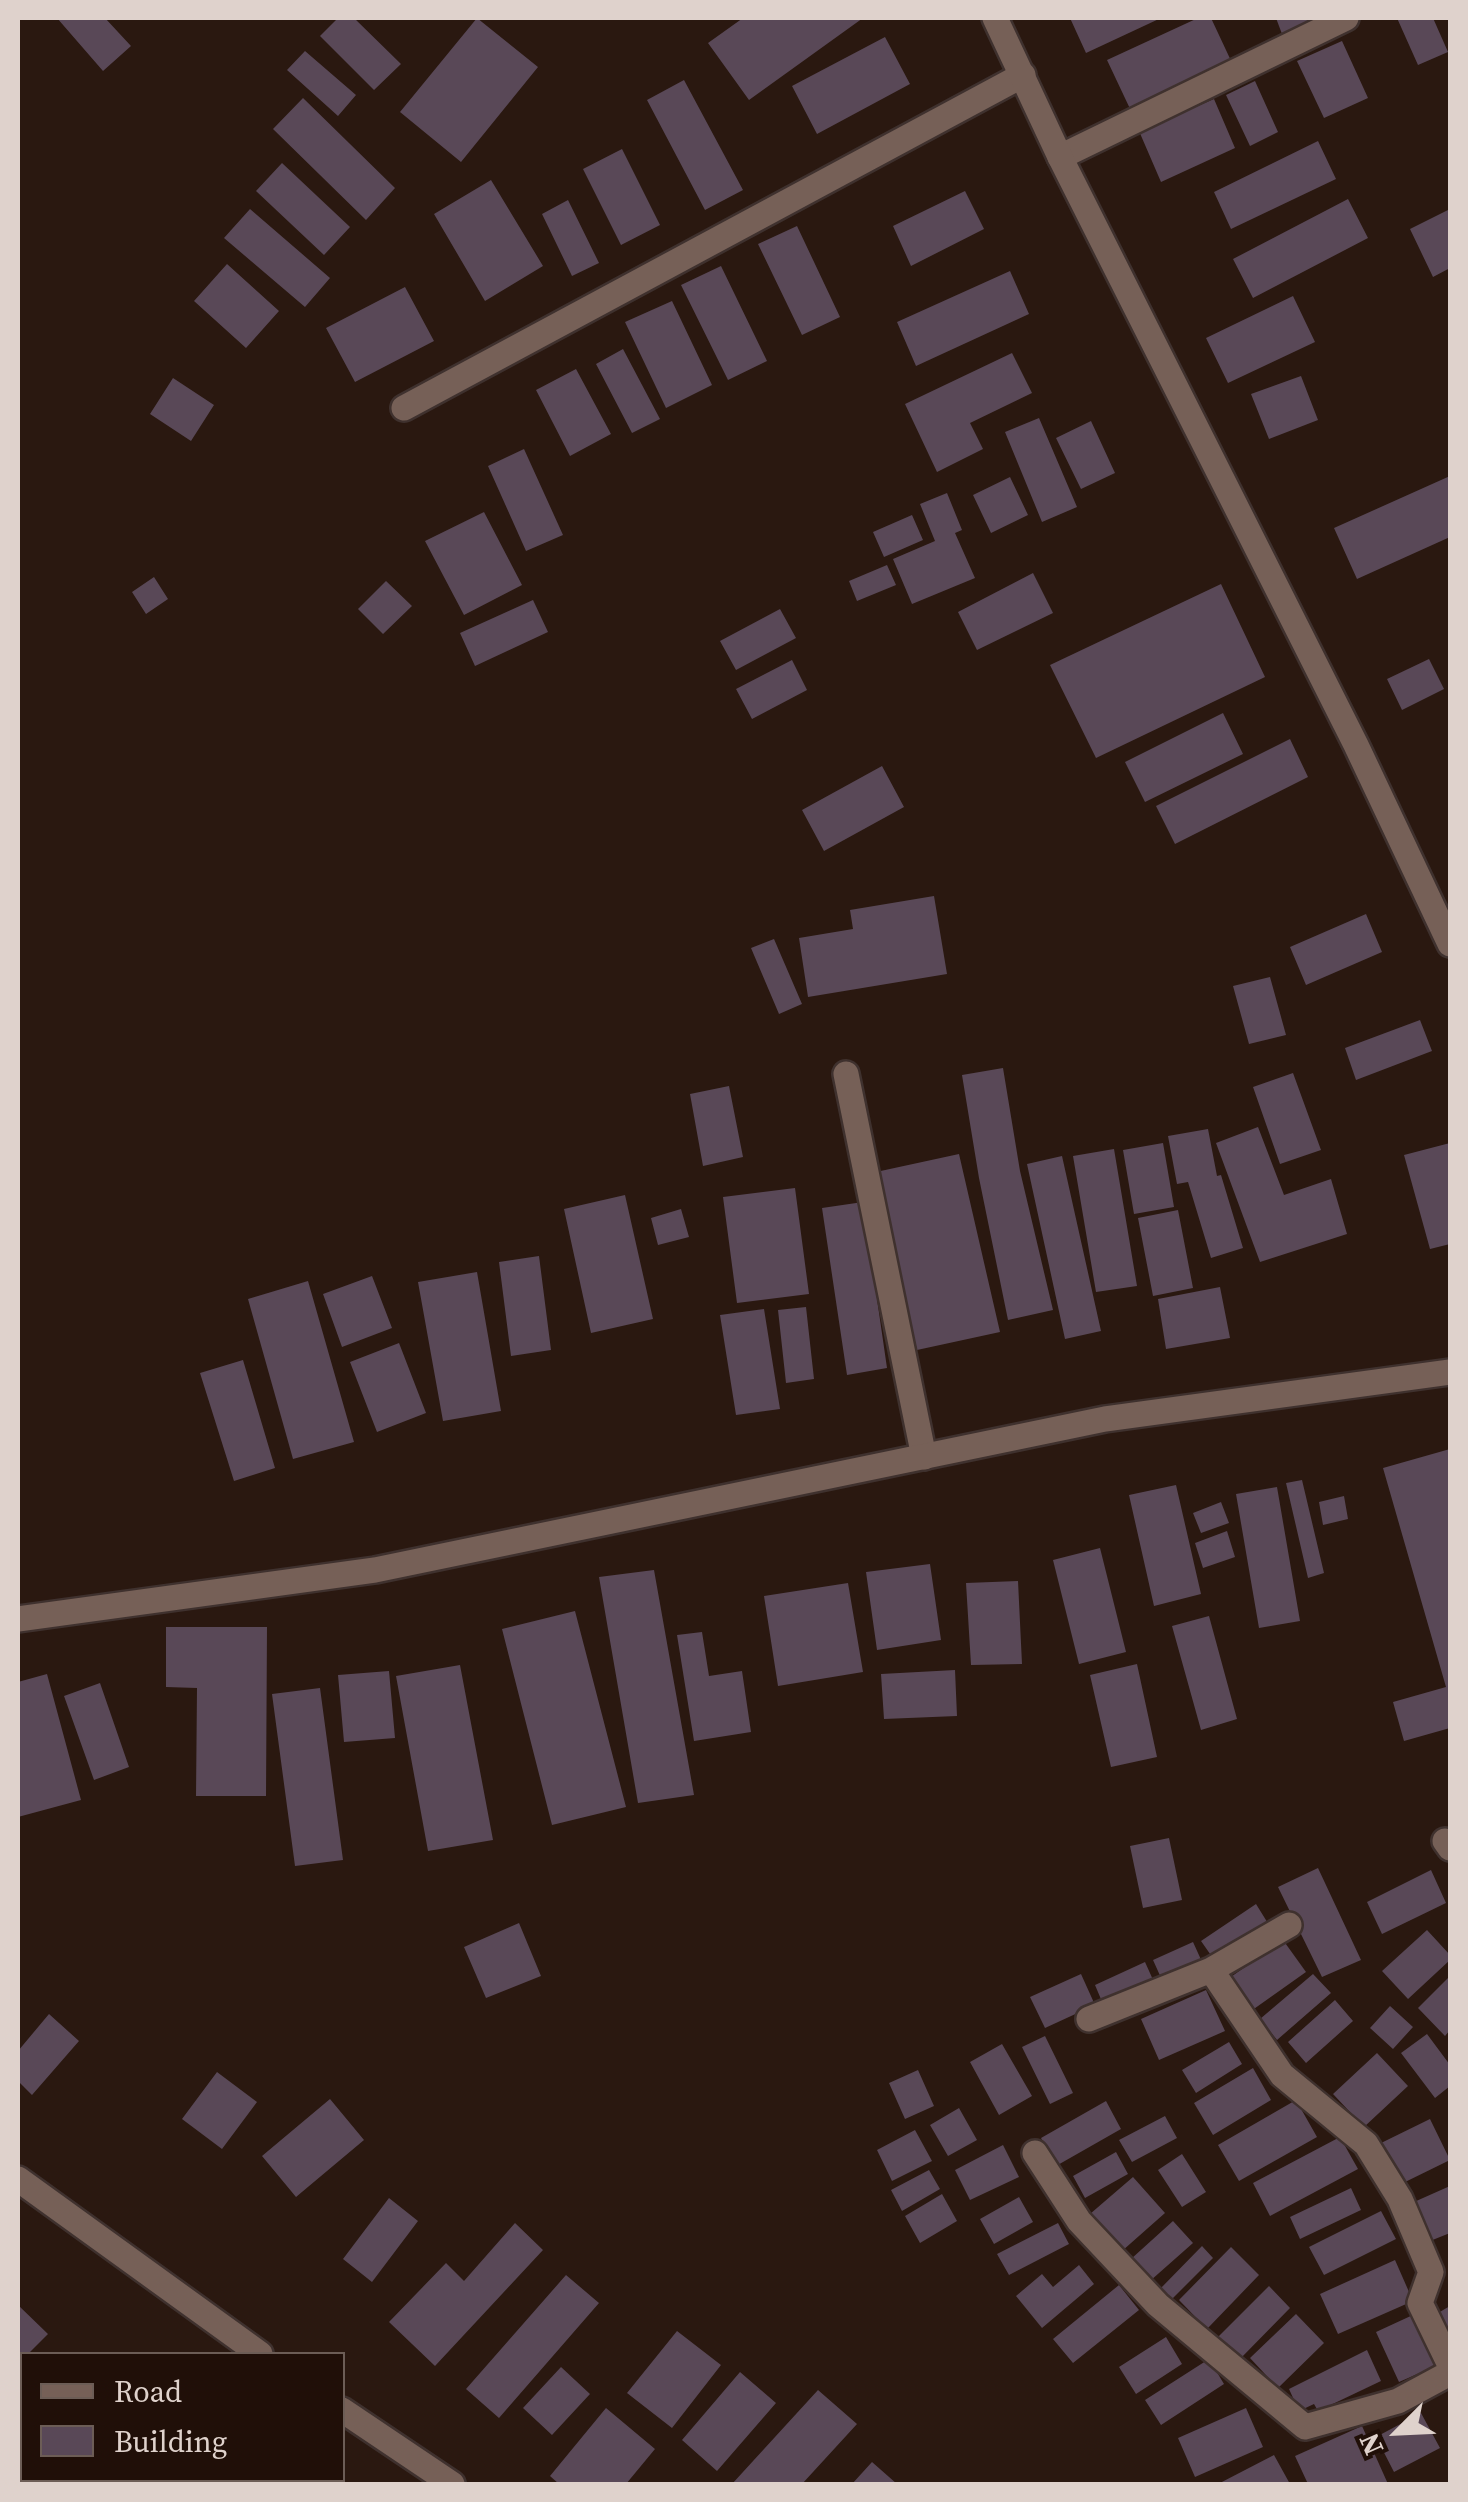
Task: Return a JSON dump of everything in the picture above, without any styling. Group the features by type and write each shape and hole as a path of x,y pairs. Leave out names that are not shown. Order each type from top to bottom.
{"street":[{"path":"995,18 1060,157 1356,745 1450,944"},
{"path":"1060,157 1346,18"},
{"path":"404,408 1022,74"},
{"path":"846,1074 924,1457"},
{"path":"18,1619 376,1570 1105,1419 1450,1372"},
{"path":"1089,2019 1210,1970 1289,1925"},
{"path":"1035,2153 1079,2222 1158,2305 1304,2427 1398,2401 1450,2369 1420,2303 1431,2272 1400,2200 1366,2144 1282,2075 1210,1970"},
{"path":"18,2179 257,2352"},
{"path":"345,2412 452,2484"}],"building":[{"path":"57,18 105,18 131,46 103,71"},
{"path":"338,18 354,18 401,64 374,90 320,36"},
{"path":"477,18 538,67 461,162 400,112"},
{"path":"743,18 863,18 749,100 708,43"},
{"path":"1070,18 1161,18 1086,53"},
{"path":"1198,18 1211,18 1233,65 1132,113 1107,60"},
{"path":"1276,18 1312,18 1313,21 1282,34"},
{"path":"1397,18 1433,18 1448,52 1418,65"},
{"path":"885,37 910,84 817,134 792,86"},
{"path":"1342,41 1368,98 1324,118 1297,61"},
{"path":"305,51 356,95 338,116 287,70"},
{"path":"684,80 743,190 705,210 647,100"},
{"path":"1255,81 1278,132 1250,146 1226,95"},
{"path":"303,98 395,188 366,220 273,129"},
{"path":"1214,99 1235,148 1161,182 1139,131"},
{"path":"1318,141 1336,179 1231,229 1214,192"},
{"path":"622,149 660,225 621,245 583,169"},
{"path":"282,163 350,227 324,255 256,191"},
{"path":"491,180 543,266 485,301 434,214"},
{"path":"965,191 984,229 911,266 893,226"},
{"path":"1348,199 1368,238 1253,298 1233,259"},
{"path":"568,200 599,263 572,276 542,214"},
{"path":"250,209 330,278 305,307 224,238"},
{"path":"1450,209 1450,268 1433,277 1410,229"},
{"path":"797,226 840,317 802,335 758,244"},
{"path":"227,264 279,311 246,348 194,301"},
{"path":"721,266 767,361 728,380 681,285"},
{"path":"1010,271 1029,314 916,366 897,322"},
{"path":"405,287 434,341 355,382 326,328"},
{"path":"1293,296 1315,342 1228,383 1206,338"},
{"path":"672,301 712,385 666,408 625,322"},
{"path":"623,349 660,419 632,433 596,364"},
{"path":"1012,353 1032,393 970,423 983,449 937,472 905,404"},
{"path":"576,369 611,434 570,456 536,390"},
{"path":"1301,376 1318,420 1269,439 1251,394"},
{"path":"173,378 214,405 191,441 150,414"},
{"path":"1039,418 1077,507 1042,522 1005,432"},
{"path":"1091,421 1115,473 1081,489 1056,438"},
{"path":"524,449 563,535 526,551 488,466"},
{"path":"1450,476 1450,537 1357,579 1334,528"},
{"path":"1010,477 1028,515 991,533 973,495"},
{"path":"947,493 962,530 955,533 975,578 912,604 893,559 935,541 920,504"},
{"path":"484,512 522,585 464,615 425,541"},
{"path":"912,515 923,540 884,557 873,532"},
{"path":"887,565 896,585 857,601 849,581"},
{"path":"1033,573 1053,613 977,650 958,612"},
{"path":"154,577 168,599 146,614 132,592"},
{"path":"386,581 412,606 383,634 358,609"},
{"path":"1221,584 1265,677 1096,758 1050,665"},
{"path":"533,600 548,632 475,666 460,633"},
{"path":"780,609 796,638 736,670 720,641"},
{"path":"1429,659 1444,689 1402,710 1387,679"},
{"path":"792,660 807,690 752,719 736,689"},
{"path":"1223,713 1243,754 1145,802 1125,762"},
{"path":"1290,739 1308,777 1175,844 1156,806"},
{"path":"882,766 904,807 824,851 802,810"},
{"path":"934,896 947,974 808,997 799,938 853,929 850,910"},
{"path":"1366,914 1382,952 1306,985 1290,947"},
{"path":"774,939 802,1004 779,1014 751,948"},
{"path":"1270,977 1286,1035 1249,1044 1233,986"},
{"path":"1420,1020 1432,1051 1356,1080 1345,1048"},
{"path":"1003,1068 1020,1171 1053,1310 1008,1320 962,1075"},
{"path":"1293,1073 1321,1150 1280,1164 1253,1087"},
{"path":"729,1086 743,1157 703,1166 690,1094"},
{"path":"1258,1127 1284,1195 1331,1179 1347,1234 1260,1262 1216,1143"},
{"path":"1208,1129 1217,1176 1221,1175 1243,1248 1211,1258 1188,1182 1177,1184 1168,1136"},
{"path":"1163,1143 1174,1207 1134,1214 1123,1150"},
{"path":"1450,1143 1450,1244 1430,1249 1404,1155"},
{"path":"1114,1149 1137,1286 1096,1292 1073,1156"},
{"path":"959,1154 1000,1332 917,1350 876,1172"},
{"path":"1062,1156 1101,1331 1065,1339 1027,1164"},
{"path":"795,1188 809,1294 737,1303 723,1197"},
{"path":"625,1195 653,1319 591,1333 564,1209"},
{"path":"863,1202 887,1368 847,1375 822,1208"},
{"path":"681,1209 689,1237 658,1245 651,1218"},
{"path":"1178,1210 1193,1288 1153,1296 1138,1218"},
{"path":"539,1256 551,1350 511,1356 499,1262"},
{"path":"477,1272 501,1411 443,1421 418,1282"},
{"path":"372,1276 392,1328 342,1347 323,1294"},
{"path":"308,1281 354,1442 293,1459 248,1299"},
{"path":"1220,1287 1230,1338 1166,1349 1158,1299"},
{"path":"806,1307 814,1379 786,1383 778,1310"},
{"path":"764,1309 780,1409 736,1415 720,1315"},
{"path":"399,1343 426,1413 377,1432 350,1362"},
{"path":"243,1360 275,1468 234,1481 200,1373"},
{"path":"1450,1449 1450,1728 1404,1741 1393,1702 1446,1687 1383,1468"},
{"path":"1302,1480 1324,1573 1308,1578 1286,1483"},
{"path":"1176,1485 1201,1594 1154,1606 1129,1495"},
{"path":"1277,1487 1300,1621 1259,1628 1236,1494"},
{"path":"1344,1496 1348,1519 1323,1525 1319,1502"},
{"path":"1221,1502 1229,1523 1201,1533 1193,1513"},
{"path":"1227,1531 1235,1557 1203,1568 1195,1543"},
{"path":"1100,1548 1126,1652 1079,1664 1053,1560"},
{"path":"930,1564 941,1640 877,1650 866,1572"},
{"path":"654,1570 694,1795 638,1803 599,1577"},
{"path":"1018,1581 1022,1664 971,1665 966,1583"},
{"path":"848,1583 863,1672 778,1686 764,1596"},
{"path":"575,1611 626,1807 552,1825 502,1629"},
{"path":"1209,1616 1237,1719 1201,1730 1172,1626"},
{"path":"166,1627 267,1627 266,1796 196,1796 197,1688 166,1687"},
{"path":"702,1632 709,1676 742,1671 751,1732 694,1741 677,1635"},
{"path":"1137,1664 1157,1757 1111,1767 1090,1675"},
{"path":"460,1665 493,1840 428,1851 396,1676"},
{"path":"955,1670 957,1716 884,1719 881,1674"},
{"path":"389,1671 395,1738 344,1742 338,1675"},
{"path":"47,1674 81,1800 18,1817 18,1682"},
{"path":"100,1683 129,1767 94,1780 64,1696"},
{"path":"320,1688 343,1860 295,1866 272,1694"},
{"path":"1169,1838 1182,1900 1143,1908 1130,1846"},
{"path":"1318,1868 1361,1960 1322,1977 1278,1887"},
{"path":"1431,1870 1446,1903 1382,1934 1367,1902"},
{"path":"1256,1904 1269,1925 1215,1961 1201,1941"},
{"path":"519,1923 541,1976 486,1998 464,1947"},
{"path":"1427,1930 1450,1955 1450,1960 1408,1999 1382,1971"},
{"path":"1283,1940 1306,1972 1251,2011 1228,1979"},
{"path":"1193,1942 1203,1964 1162,1980 1153,1960"},
{"path":"1145,1962 1154,1982 1103,2004 1095,1985"},
{"path":"1081,1974 1095,2005 1045,2028 1030,1997"},
{"path":"1313,1974 1331,1993 1277,2040 1260,2019"},
{"path":"1450,1976 1450,2030 1445,2036 1418,2008"},
{"path":"1206,1990 1225,2031 1159,2060 1141,2019"},
{"path":"1335,2000 1353,2021 1306,2063 1288,2042"},
{"path":"1390,2006 1413,2027 1393,2049 1370,2028"},
{"path":"49,2014 79,2041 32,2095 18,2081 18,2051"},
{"path":"1427,2034 1450,2065 1450,2086 1435,2098 1401,2053"},
{"path":"1045,2036 1073,2093 1050,2104 1022,2047"},
{"path":"1229,2042 1242,2064 1196,2093 1182,2070"},
{"path":"1002,2044 1032,2096 999,2115 970,2062"},
{"path":"1377,2053 1408,2086 1364,2127 1333,2094"},
{"path":"1253,2068 1271,2100 1213,2135 1194,2103"},
{"path":"918,2070 934,2106 905,2119 889,2083"},
{"path":"217,2072 257,2102 222,2149 182,2119"},
{"path":"330,2099 364,2140 296,2197 262,2156"},
{"path":"1296,2100 1317,2137 1239,2181 1218,2145"},
{"path":"1106,2101 1121,2129 1056,2166 1041,2138"},
{"path":"959,2108 977,2140 948,2156 930,2125"},
{"path":"1165,2116 1177,2138 1132,2162 1119,2140"},
{"path":"1430,2119 1450,2160 1399,2185 1379,2144"},
{"path":"915,2130 932,2161 892,2181 877,2150"},
{"path":"1340,2137 1358,2169 1270,2216 1253,2183"},
{"path":"1003,2145 1019,2177 970,2200 955,2170"},
{"path":"1116,2152 1128,2174 1085,2198 1073,2176"},
{"path":"1182,2154 1206,2192 1182,2207 1158,2170"},
{"path":"929,2170 940,2189 902,2211 891,2190"},
{"path":"1133,2177 1165,2213 1122,2251 1090,2214"},
{"path":"1450,2186 1450,2233 1430,2241 1414,2202"},
{"path":"1351,2188 1361,2210 1300,2239 1290,2217"},
{"path":"942,2194 957,2221 920,2243 905,2216"},
{"path":"1019,2197 1033,2222 994,2244 980,2219"},
{"path":"389,2198 418,2221 372,2282 343,2259"},
{"path":"1381,2211 1396,2239 1324,2275 1309,2247"},
{"path":"1173,2221 1193,2243 1150,2281 1131,2259"},
{"path":"515,2223 543,2250 435,2366 389,2322 446,2263 464,2281"},
{"path":"1058,2223 1069,2244 1009,2275 997,2254"},
{"path":"1202,2246 1213,2258 1171,2300 1160,2289"},
{"path":"1231,2247 1259,2275 1207,2329 1179,2300"},
{"path":"1395,2260 1413,2301 1338,2334 1320,2294"},
{"path":"1079,2265 1094,2284 1042,2328 1016,2296 1042,2274 1053,2287"},
{"path":"566,2275 599,2303 499,2418 466,2389"},
{"path":"1119,2285 1139,2310 1073,2363 1053,2339"},
{"path":"1269,2286 1290,2308 1240,2359 1218,2337"},
{"path":"18,2305 48,2334 30,2352 20,2352 18,2366"},
{"path":"1450,2306 1450,2338 1438,2313"},
{"path":"1296,2314 1324,2343 1278,2388 1250,2358"},
{"path":"1415,2314 1438,2365 1399,2382 1376,2332"},
{"path":"677,2331 721,2365 672,2428 627,2393"},
{"path":"1166,2337 1182,2364 1136,2394 1119,2367"},
{"path":"1367,2350 1381,2381 1318,2411 1314,2404 1299,2411 1289,2389"},
{"path":"1209,2359 1224,2384 1161,2425 1145,2400"},
{"path":"561,2367 590,2394 552,2435 523,2408"},
{"path":"740,2372 776,2403 717,2471 682,2440"},
{"path":"818,2390 857,2424 802,2484 732,2484"},
{"path":"606,2408 655,2449 626,2484 559,2484 550,2476"},
{"path":"1246,2408 1263,2447 1195,2477 1178,2438"},
{"path":"20,2413 18,2482 18,2415"},
{"path":"1421,2413 1440,2448 1394,2472 1376,2437"},
{"path":"1362,2426 1388,2484 1308,2484 1295,2456"},
{"path":"1274,2455 1290,2484 1218,2484"},
{"path":"872,2462 897,2484 852,2484"},
{"path":"224,2482 321,2482 319,2484"}]}
